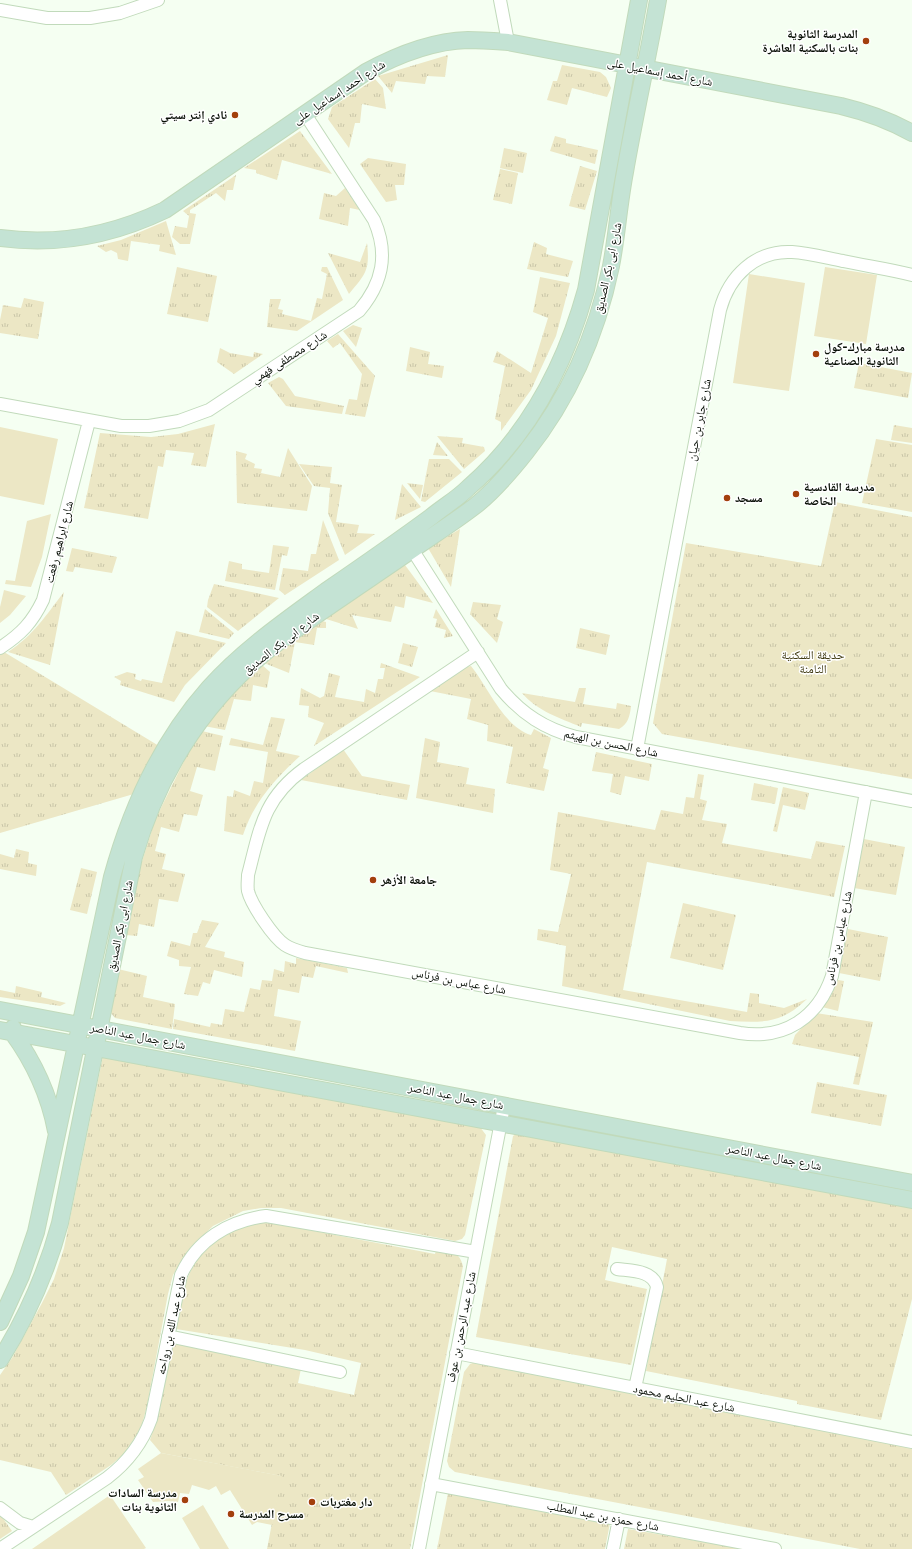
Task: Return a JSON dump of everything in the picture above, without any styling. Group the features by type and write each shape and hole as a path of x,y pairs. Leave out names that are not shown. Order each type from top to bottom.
{"main road":[{"name":"شارع ابى بكر الصديق","path":"3,1356 30,1305 54,1244 65,1201 130,875 141,832 150,808 169,768 198,722 229,686 264,653 408,543 484,474 514,439 540,402 562,360 580,314 586,290 639,0"},
{"name":"شارع ابى بكر الصديق","path":"0,1322 21,1276 36,1232 112,877 128,825 151,775 183,721 209,688 240,656 259,640 408,543 476,505 494,488 527,450 555,409 580,363 599,314 611,263 625,174 658,0"},
{"name":"شارع أحمد إسماعيل على","path":"0,238 31,241 67,240 106,233 146,220 165,210 366,72 408,52 425,47 458,41 508,42 856,110 885,119 912,133"},
{"path":"600,218 618,221"},
{"path":"91,976 109,979"},
{"name":"شارع جمال عبد الناصر","path":"0,1010 912,1183"},
{"path":"16,1013 6,1031 31,1059 45,1089 57,1136"},
{"name":"شارع جمال عبد الناصر","path":"6,1031 912,1200"}],"street":[{"path":"5,7 47,18 90,18 120,13 158,0"},
{"path":"500,0 508,42"},
{"name":"شارع مصطفى فهمي","path":"0,404 121,426 149,426 179,421 209,410 359,311 376,285 381,266 382,247 378,228 305,114"},
{"name":"شارع جابر بن حيان","path":"637,749 720,310 726,291 738,274 751,263 762,257 782,252 802,253 912,275"},
{"name":"شارع ابراهيم رفعت","path":"0,648 26,627 34,618 43,600 89,420"},
{"name":"شارع الحسن بن الهيثم","path":"408,543 501,689 518,708 539,723 569,736 912,801"},
{"name":"شارع عباس بن فرناس","path":"478,652 304,769 289,781 275,797 264,818 247,882 248,890 253,902 271,931 284,944 305,953 740,1033 759,1035 778,1032 796,1024 812,1012 822,1000 829,986 866,792"},
{"name":"شارع عبد الرحمن بن عوف","path":"419,1549 504,1106"},
{"name":"شارع عبد الله بن رواحه","path":"0,1549 117,1470 136,1451 151,1419 181,1275 186,1263 211,1237 231,1225 266,1216 476,1252"},
{"path":"617,1268 649,1275 654,1280 657,1287 635,1388"},
{"path":"168,1336 340,1372"},
{"name":"شارع عبد الحليم محمود","path":"456,1353 912,1442"},
{"path":"0,1366 3,1356"},
{"name":"شارع حمزه بن عبد المطلب","path":"431,1484 775,1549"},
{"path":"0,1508 20,1523 33,1527"},
{"path":"613,1549 619,1519"}],"green space":[{"path":"448,55 445,77 427,76 425,84 396,81 392,93 378,76"},
{"path":"562,65 600,72 606,77 611,88 607,97 572,88 567,105 547,100 553,81 557,81"},
{"path":"375,79 383,88 386,109 362,104 360,123 355,123 349,148 328,119 332,107"},
{"path":"300,131 332,174 282,160 277,180 256,173 256,170 244,168"},
{"path":"555,136 566,139 566,143 598,150 595,164 550,151"},
{"path":"504,148 527,153 523,173 500,168"},
{"path":"368,158 406,164 404,185 395,185 397,200 386,202 360,164"},
{"path":"580,166 597,171 585,210 569,206"},
{"path":"500,169 518,173 512,204 493,200"},
{"path":"236,175 233,190 227,190 225,201 216,193 190,210 190,213 196,214 190,244 180,244 172,237 175,226 187,228 189,216 183,211"},
{"path":"345,188 360,210 350,208 348,226 319,219 324,193 336,196"},
{"path":"166,221 176,255 159,251 160,245 131,241 128,261 118,259 117,253 111,250 106,252 97,246 121,240"},
{"path":"534,242 547,248 546,254 573,261 568,277 527,269"},
{"path":"367,243 368,260 366,271 349,294 328,253 360,262"},
{"path":"177,267 217,276 208,322 167,314"},
{"path":"322,267 327,267 343,300 297,331 267,327 270,299 281,299 278,309 283,310 282,314 311,321 317,298 322,299 327,274 321,271"},
{"path":"825,267 877,275 866,344 814,336"},
{"path":"749,274 805,283 789,391 733,383"},
{"path":"540,277 570,283 556,336 531,390 501,431 501,422 495,419 505,366 493,362 497,351 531,373 548,318 533,312"},
{"path":"24,298 44,302 38,339 0,333 0,320 3,305 21,308"},
{"path":"353,325 362,328 356,347 343,331"},
{"path":"338,334 375,376 365,417 345,414 349,399 357,400 362,374 340,343 333,348 327,341"},
{"path":"410,347 430,352 428,364 444,366 442,378 406,371"},
{"path":"220,348 230,353 253,357 254,352 263,354 234,374 217,362"},
{"path":"859,363 912,373 908,398 854,388"},
{"path":"279,377 283,379 295,396 344,406 342,414 286,406 268,383"},
{"path":"215,424 206,467 191,465 194,453 166,450 163,467 158,466 148,519 84,508 100,433 151,437 178,434"},
{"path":"894,425 912,428 912,443 891,440"},
{"path":"0,427 58,439 44,505 0,496"},
{"path":"437,436 463,438 462,443 484,447 485,451 464,469"},
{"path":"876,439 912,445 912,512 862,503"},
{"path":"437,442 448,456 433,455"},
{"path":"288,448 312,486 307,511 237,503 236,451 247,454 245,459 255,464 254,468 262,469 261,473 280,477"},
{"path":"429,459 449,459 462,472 425,502 421,501"},
{"path":"299,464 332,467 330,483 342,485 336,522 359,525 357,533 375,534 345,555 328,513 330,488 314,486"},
{"path":"407,483 423,485 420,499"},
{"path":"402,484 421,507 395,520"},
{"name":"حديقة السكنية الثامنة","path":"835,502 912,517 912,779 662,734 653,723 686,543 821,566"},
{"path":"51,514 42,557 31,587 5,584 6,580 15,581 27,521"},
{"path":"323,520 339,560 285,595 279,590 283,568 308,571 311,554 316,554"},
{"path":"460,529 451,587 428,548"},
{"path":"273,545 289,547 287,556 282,555 275,590 225,581 229,561 242,564 242,569 269,573"},
{"path":"72,548 117,557 112,573 75,567 73,572 66,571"},
{"path":"405,565 433,603 406,596 404,608 395,606 391,622 352,615 358,629 323,618"},
{"path":"214,584 279,598 238,631 207,607"},
{"path":"4,590 26,596 10,615 0,623 0,607"},
{"path":"64,592 50,665 8,652 32,632"},
{"path":"473,602 501,605 497,619 503,622 497,643 470,614"},
{"path":"205,609 234,633 229,639 199,632"},
{"path":"436,609 453,636 444,638 446,630 435,627 437,619 433,618"},
{"path":"318,620 326,622 326,628 317,628 314,645 295,642 289,673 264,663"},
{"path":"580,628 610,635 606,655 576,648"},
{"path":"176,631 226,643 185,685 174,702 120,685 121,681 114,677 127,672 136,674 135,679 141,681 142,679 162,683"},
{"path":"403,643 418,647 412,667 398,663"},
{"path":"4,652 164,749 246,656 126,856 108,926 115,875 144,791 0,833 0,655"},
{"path":"381,663 420,677 314,746 324,723 308,717 309,706 299,705 301,688 320,698 324,696 329,673 340,676 335,697 364,702 366,689 375,693 378,679 383,679 385,668 380,668"},
{"path":"261,664 270,672 267,688 253,685 251,701 234,699 225,730 204,726 221,705"},
{"path":"471,666 504,715 512,723 531,735 534,729 551,738 543,768 549,770 544,791 506,783 513,747 487,741 488,725 467,719 471,699 430,691 464,667"},
{"path":"579,688 586,688 583,704 616,709 617,703 631,706 629,716 622,727 619,729 582,723 581,727 557,717 535,705 522,693 575,702"},
{"path":"271,717 285,719 276,751 300,756 282,773 266,792 253,812 243,835 224,831 227,796 233,797 234,790 250,796 254,781 263,783 268,752 229,745 231,738 263,745"},
{"path":"202,731 223,736 215,771 197,767 190,791 203,795 197,816 184,814 179,832 161,827 155,851 166,854 162,869 185,874 178,902 159,899 154,927 139,924 137,936 126,935 134,887 155,820 192,745"},
{"path":"425,738 440,742 437,762 469,768 466,784 495,789 493,813 416,798"},
{"path":"343,749 362,776 410,785 407,800 301,780"},
{"path":"596,752 652,764 649,781 625,776 621,795 610,792 613,774 592,771"},
{"path":"698,774 704,775 700,799 707,801 702,820 727,824 722,843 811,859 816,841 845,846 834,897 647,862 623,990 747,1012 750,993 759,994 759,1003 784,1008 807,999 796,1009 782,1017 760,1022 730,1021 562,986 566,946 537,940 538,929 558,932 571,874 550,870 558,812 655,830 661,810 683,814 686,797 694,798"},
{"path":"754,783 778,788 775,804 751,800"},
{"path":"783,787 809,793 805,810 783,805 777,832 773,831"},
{"path":"864,839 905,847 896,895 854,888"},
{"path":"16,849 29,852 28,863 37,865 36,876 0,869 0,854 14,858"},
{"path":"81,868 97,872 87,914 70,910"},
{"path":"683,903 736,915 723,970 670,958"},
{"path":"202,920 219,923 205,947 225,952 224,957 244,962 242,977 214,970 210,984 203,982 198,996 184,994 191,967 179,966 179,960 167,956 171,941 190,946 193,933 197,933"},
{"path":"848,929 888,937 880,981 839,973"},
{"path":"296,958 347,968 348,973 316,966 313,978 302,976 299,993 278,989 274,1016 301,1021 295,1051 173,1029 174,1019 210,1027 211,1023 222,1025 225,1009 244,1012 250,988 260,990 262,980 272,981 274,969 284,972 285,961 296,964"},
{"path":"118,969 147,976 143,997 175,1004 172,1029 115,1018 110,1012"},
{"path":"838,980 844,981 838,1011 822,1007 831,995"},
{"path":"16,986 42,992 41,997 66,1003 60,1006 0,997 0,990 15,993"},
{"path":"816,1013 873,1022 859,1085 853,1084 859,1057 792,1044 795,1035"},
{"path":"103,1056 477,1123 486,1135 465,1235 462,1239 455,1241 281,1208 261,1208 243,1211 213,1226 190,1248 173,1275 168,1294 147,1406 141,1428 125,1453 111,1465 66,1495 51,1472 0,1460 0,1375 12,1358 54,1279 64,1248"},
{"path":"817,1082 887,1095 881,1126 811,1113"},
{"path":"519,1132 912,1204 912,1299 881,1420 797,1404 797,1401 646,1371 667,1259 612,1247 605,1280 647,1289 631,1365 476,1337 513,1136"},
{"path":"257,1221 309,1225 309,1230 435,1254 436,1250 450,1252 456,1254 461,1261 463,1266 410,1549 267,1549 281,1476 161,1453 150,1440 160,1409 171,1341 302,1364 298,1383 354,1395 361,1363 305,1350 176,1329 181,1301 188,1276 201,1254 223,1235"},
{"path":"478,1361 912,1447 912,1549 860,1549 455,1472 449,1467 447,1461 464,1372 470,1364"},
{"path":"161,1453 282,1476 272,1525 257,1522 252,1525 230,1490 221,1495 216,1486 209,1490 192,1485 189,1494 180,1493 178,1502 153,1502 138,1480 144,1477 138,1469"},
{"path":"448,1493 610,1523 605,1549 437,1549"},
{"path":"110,1495 146,1548 32,1549"},
{"path":"203,1505 229,1549 200,1549 182,1518"},
{"path":"0,1514 12,1531 0,1539"},
{"path":"628,1529 744,1549 624,1549"}],"place":[{"name":"المدرسة الثانوية بنات بالسكنية العاشرة","path":"866,41"},
{"name":"نادي إنتر سيتي","path":"235,115"},
{"name":"مدرسة مبارك-كول الثانوية الصناعية","path":"816,354"},
{"name":"مدرسة القادسية الخاصة","path":"796,494"},
{"name":"مسجد","path":"727,498"},
{"name":"جامعة الأزهر","path":"373,880"},
{"name":"مدرسة السادات الثانوية بنات","path":"185,1500"},
{"name":"دار مغتربات","path":"312,1502"},
{"name":"مسرح المدرسة","path":"231,1514"}]}
